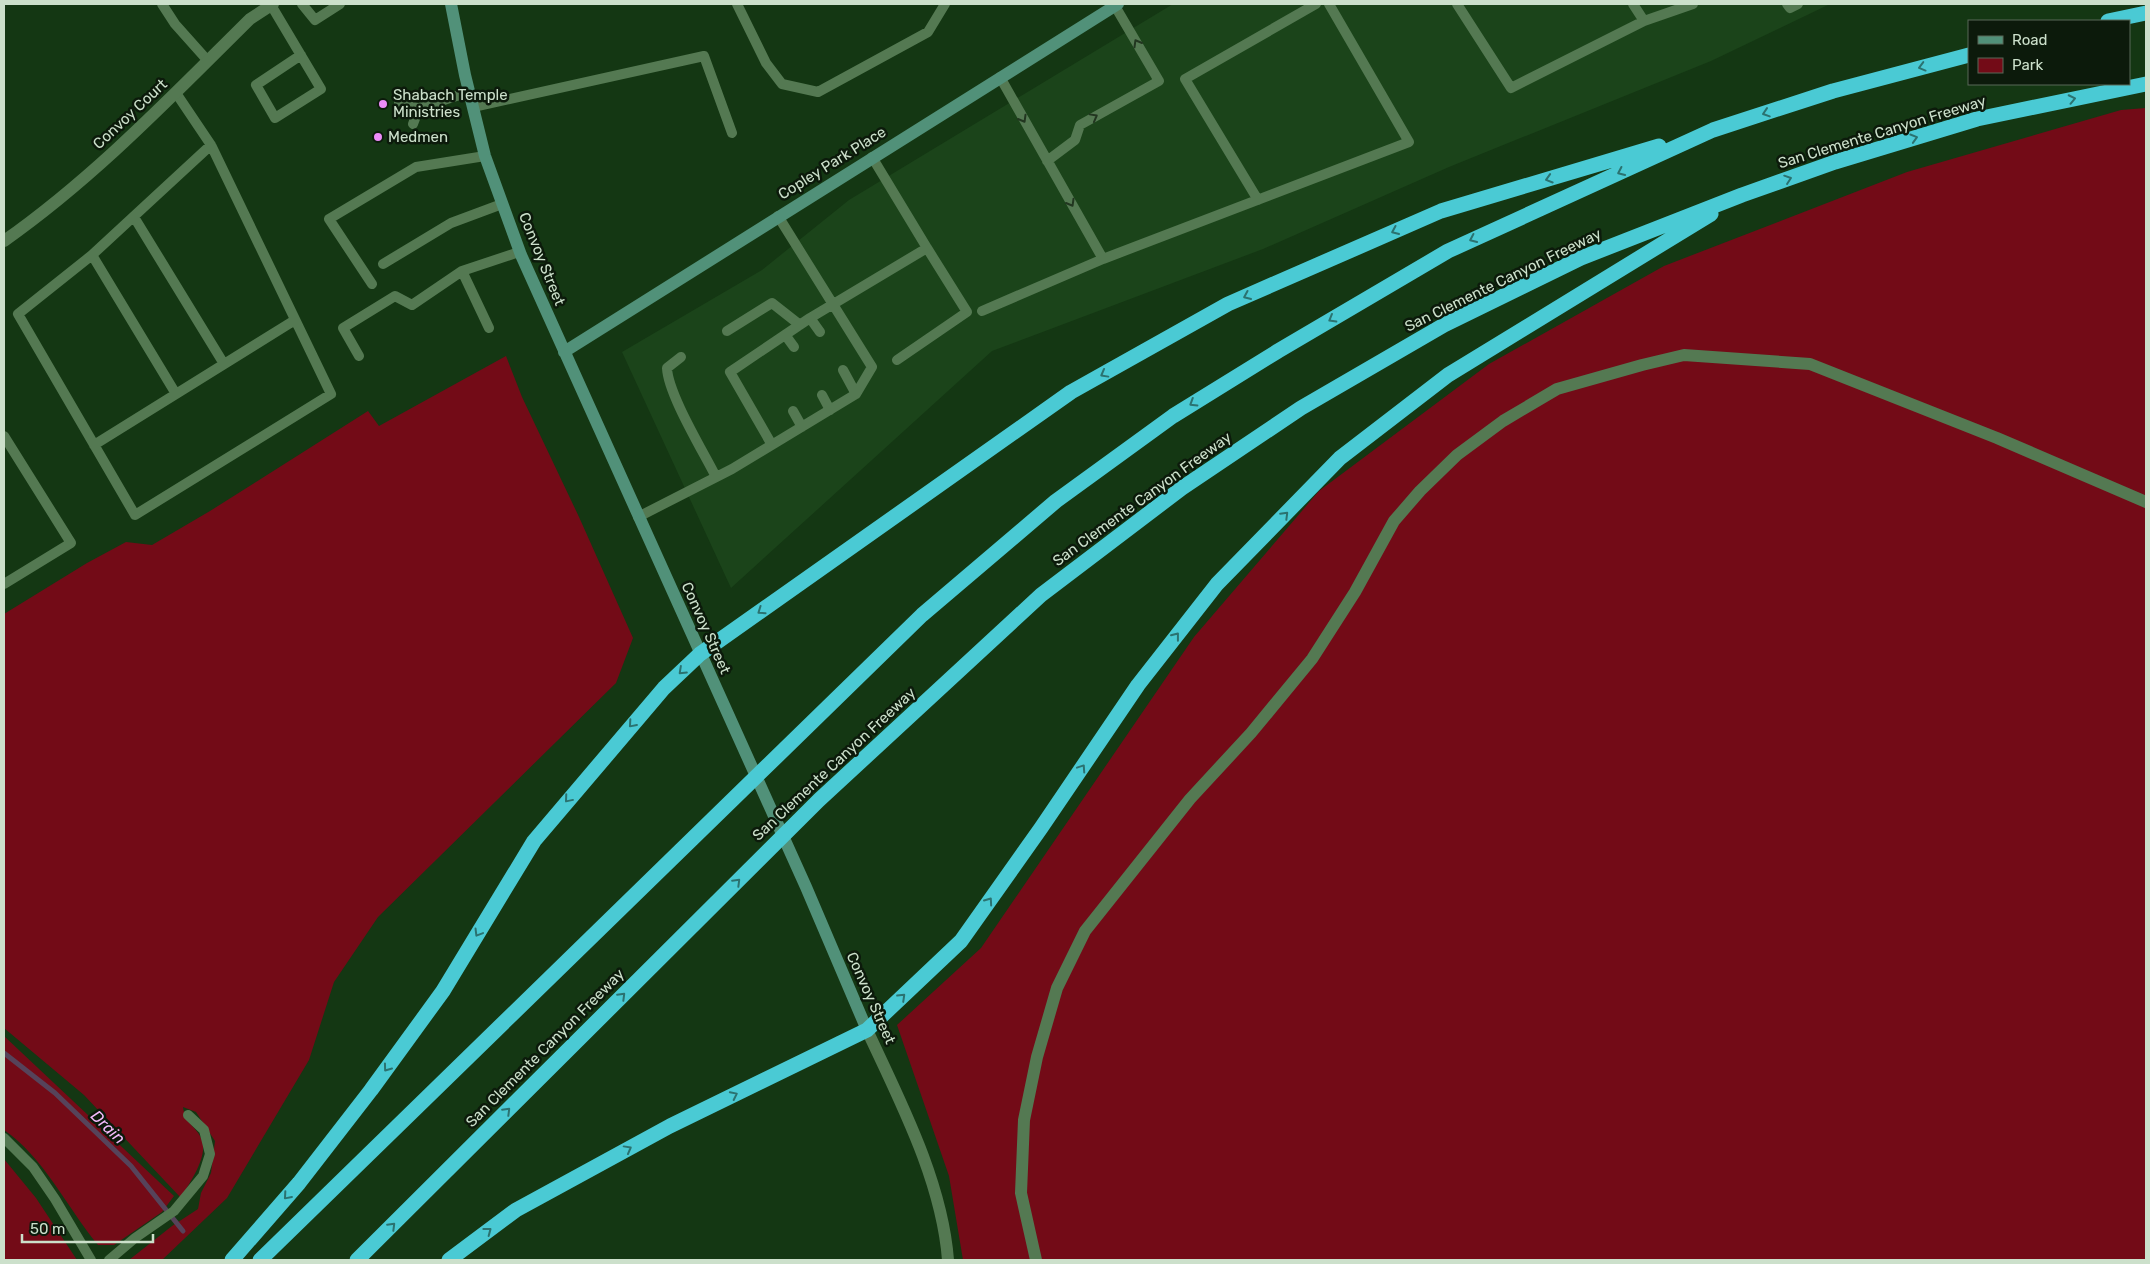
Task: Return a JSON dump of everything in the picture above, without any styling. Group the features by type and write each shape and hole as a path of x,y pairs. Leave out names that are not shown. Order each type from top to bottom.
{"highway":[{"path":"2113,20 2146,13"},
{"path":"232,1260 305,1175 371,1090 443,991 534,841 664,688 700,654 1071,392 1228,304 1441,211 1713,130 1833,90 1968,54"},
{"name":"San Clemente Canyon Freeway","path":"357,1260 819,800 1041,595 1182,488 1301,408 1444,325 1581,258 1742,195 1835,162 1977,119 2146,84"},
{"path":"260,1260 922,614 1056,501 1173,416 1278,351 1448,251 1713,130"},
{"path":"450,1260 516,1210 670,1126 867,1030 961,941 1041,828 1138,685 1217,584 1340,458 1448,375 1742,195"}],"main road":[{"name":"Convoy Street","path":"451,4 469,92 485,156 519,252 726,714 806,887 867,1030"},
{"name":"Copley Park Place","path":"564,352 1116,5"}],"street":[{"name":"Convoy Court","path":"4,241 27,225 121,147 250,19 272,4"},
{"path":"1036,1260 1021,1192 1024,1120 1037,1057 1057,988 1086,931 1190,799 1251,732 1312,659 1354,592 1394,521 1420,491 1457,455 1503,421 1557,389 1684,355 1810,364 1997,438 2146,502"},
{"name":"Convoy Street","path":"867,1030 924,1159 946,1236 948,1260"}],"lane":[{"path":"162,4 175,24 208,61"},
{"path":"272,4 321,90 275,118 256,85 301,55"},
{"path":"302,4 314,20 340,4"},
{"path":"737,4 766,63 782,84 818,92 928,32 945,4"},
{"path":"982,311 1103,259 1409,142 1329,4"},
{"path":"1457,4 1511,88 1644,21 1693,4"},
{"path":"1633,4 1644,21"},
{"path":"1787,4 1790,8 1798,4"},
{"path":"1047,160 1075,140 1080,125 1159,81 1116,5"},
{"path":"1258,200 1185,79 1311,5"},
{"path":"473,107 704,56 732,133"},
{"path":"1000,77 1103,259"},
{"path":"400,104 419,108 469,92"},
{"path":"176,93 211,146 331,394 135,515 18,314 92,255 211,146"},
{"path":"414,124 419,108"},
{"path":"372,284 328,219 416,167 485,156"},
{"path":"872,157 967,312 897,360"},
{"path":"383,264 451,223 502,204"},
{"path":"638,517 716,477 856,394 872,367 778,216"},
{"path":"134,218 224,364"},
{"path":"772,445 730,372 810,318 834,306 927,248"},
{"path":"358,356 343,328 396,296 412,305 462,271 519,252"},
{"path":"92,255 176,394"},
{"path":"462,271 489,328"},
{"path":"726,330 772,303 800,325"},
{"path":"810,318 820,332"},
{"path":"94,445 295,320"},
{"path":"786,336 794,347"},
{"path":"758,354 764,363"},
{"path":"681,357 667,368 667,375 677,401 716,477"},
{"path":"843,370 856,394"},
{"path":"822,395 830,410"},
{"path":"793,411 802,427"},
{"path":"4,436 70,543 4,584"},
{"path":"109,1260 135,1238 153,1228 174,1211 203,1176 210,1154 204,1130 188,1115"},
{"path":"4,1138 33,1167 55,1199 91,1260"}],"shaded area":[{"path":"1173,4 1830,4 1711,61 1449,167 1263,249 992,351 731,588 622,352 762,270 849,200"}],"green space":[{"path":"2146,108 2146,1260 963,1260 949,1176 897,1025 981,948 1194,637 1319,491 1489,364 1664,266 1907,172 2121,110"},
{"path":"506,356 522,397 579,517 633,638 616,683 378,917 334,982 309,1060 227,1198 162,1260 129,1260 172,1226 198,1209 201,1193 211,1173 215,1141 196,1112 183,1107 186,1118 202,1140 203,1147 197,1170 181,1198 84,1095 4,1028 4,614 87,563 126,542 152,545 210,511 368,411 379,426"},
{"path":"4,1036 174,1196 162,1212 114,1245 98,1245 43,1168 18,1141 4,1130"},
{"path":"4,1159 36,1198 77,1260 4,1260"}],"waterway":[{"name":"Drain","path":"4,1053 55,1093 131,1166 183,1231"}],"place":[{"name":"Shabach Temple Ministries","path":"383,104"},
{"name":"Medmen","path":"378,137"}]}
